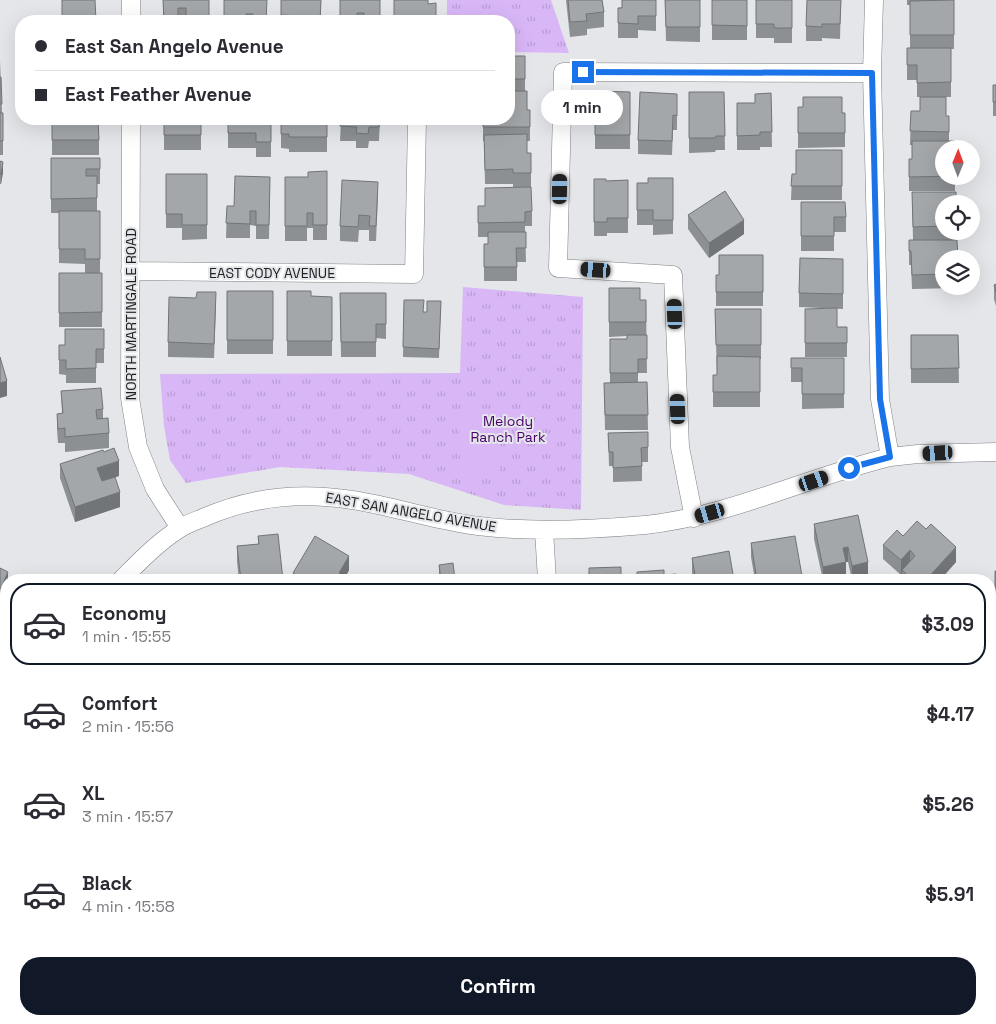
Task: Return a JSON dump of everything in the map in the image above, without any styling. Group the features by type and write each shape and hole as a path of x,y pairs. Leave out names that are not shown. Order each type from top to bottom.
{"street":[{"path":"131,0 131,15"},
{"path":"874,0 872,73 880,399 890,457"},
{"path":"694,518 680,447 673,276 558,268 563,72 872,73"},
{"name":"NORTH MARTINGALE ROAD","path":"131,125 130,398 138,447 154,489 180,528"},
{"name":"EAST CODY AVENUE","path":"130,272 414,274 417,125"},
{"name":"EAST SAN ANGELO AVENUE","path":"127,574 139,561 180,528 217,512 243,504 294,496 320,496 353,500 471,525 502,528 544,530 646,525 694,518 890,457 996,452"},
{"path":"544,530 547,574"}],"green space":[{"path":"447,0 551,0 569,53 515,52 515,15 447,15"},
{"name":"Melody Ranch Park","path":"463,287 583,297 581,510 504,505 409,474 280,467 186,483 170,460 164,426 160,374 460,373"},
{"path":"459,409 500,409 500,472 460,472"}],"building":[{"path":"62,0 95,0 96,15 62,15"},
{"path":"163,0 209,0 209,15 186,15 186,8 178,8 178,15 164,15"},
{"path":"224,0 267,0 266,15 224,15"},
{"path":"281,0 321,0 320,15 281,15"},
{"path":"340,0 380,0 380,15 357,13 357,15 340,15"},
{"path":"394,0 428,0 428,4 436,3 436,15 394,15"},
{"path":"568,0 602,0 604,12 586,14 587,21 570,22"},
{"path":"622,0 656,0 656,16 638,16 638,24 618,23 618,8 622,8"},
{"path":"665,0 700,0 700,27 666,27"},
{"path":"712,0 747,0 747,26 712,25"},
{"path":"756,0 792,0 792,28 774,28 774,24 756,24"},
{"path":"807,0 841,0 840,24 822,24 822,27 806,26"},
{"path":"954,0 954,35 910,35 910,1"},
{"path":"907,48 951,48 951,82 917,83 917,65 907,65"},
{"path":"515,56 525,56 525,79 515,79"},
{"path":"1,77 2,104 0,104"},
{"path":"993,85 996,85 996,102 993,102"},
{"path":"515,91 527,91 527,110 530,110 530,127 483,127 483,125 515,125"},
{"path":"595,91 630,92 630,135 595,135"},
{"path":"640,92 677,94 677,116 673,115 672,141 638,140"},
{"path":"689,92 724,92 725,136 689,138"},
{"path":"771,93 772,132 760,132 760,135 737,136 737,103 755,103 755,94"},
{"path":"803,97 842,97 842,113 845,113 845,133 798,133 798,107 803,107"},
{"path":"920,97 946,97 946,116 949,116 949,132 910,131 911,111 920,111"},
{"path":"0,113 3,113 3,141 0,141"},
{"path":"52,125 98,125 99,140 52,140"},
{"path":"164,125 201,125 201,135 164,135"},
{"path":"228,125 271,125 271,142 256,142 256,133 228,133"},
{"path":"281,125 327,125 327,137 289,137 289,134 281,134"},
{"path":"379,125 379,127 369,127 368,134 356,133 357,127 340,126"},
{"path":"527,134 527,153 531,153 531,173 513,173 513,169 485,170 484,135"},
{"path":"912,141 935,141 935,176 909,177 909,159 912,159"},
{"path":"796,150 842,150 842,186 791,186 792,174 796,174"},
{"path":"51,158 100,158 100,169 86,169 86,176 97,176 97,198 51,199"},
{"path":"0,161 3,162 1,174 0,174"},
{"path":"327,171 327,225 313,225 313,213 307,213 307,226 285,226 285,177 308,177 308,172"},
{"path":"166,174 207,174 207,225 182,225 182,214 166,214"},
{"path":"235,176 270,177 269,225 256,225 256,211 250,211 250,224 226,223 227,206 234,206"},
{"path":"648,178 673,178 673,220 653,220 653,210 637,210 637,183 648,183"},
{"path":"594,179 606,179 606,181 628,180 628,218 607,218 607,222 594,222"},
{"path":"342,180 378,182 376,226 369,226 370,216 359,215 358,227 340,226"},
{"path":"531,187 532,211 525,212 525,222 478,223 478,206 485,206 485,188"},
{"path":"725,191 744,220 709,243 688,215"},
{"path":"912,192 956,192 956,195 935,195 935,226 913,227"},
{"path":"801,202 845,202 846,217 834,217 834,236 801,236"},
{"path":"59,211 100,211 100,259 85,259 85,249 59,249"},
{"path":"488,232 526,232 526,248 516,248 517,267 484,267 484,244 488,244"},
{"path":"909,240 957,240 958,250 935,250 935,274 912,275 911,251 909,251"},
{"path":"719,255 763,255 763,292 716,292 716,275 719,275"},
{"path":"800,258 843,259 843,294 799,293"},
{"path":"59,273 102,273 102,312 59,313"},
{"path":"609,288 640,288 640,300 646,300 646,322 609,322"},
{"path":"227,291 273,291 273,340 227,340"},
{"path":"287,291 311,291 311,296 332,297 332,341 287,341"},
{"path":"197,292 216,292 214,344 168,342 169,297 196,298"},
{"path":"340,293 386,293 386,324 376,324 376,342 341,342"},
{"path":"404,300 424,300 423,312 427,312 427,301 441,301 439,349 403,347"},
{"path":"837,308 837,327 847,327 847,343 805,343 805,309"},
{"path":"715,309 761,309 761,345 716,345"},
{"path":"65,329 104,329 104,349 96,349 96,368 66,369 66,360 59,360 59,345 65,345"},
{"path":"627,335 647,335 647,359 638,359 638,373 610,373 610,339 627,339"},
{"path":"911,335 958,335 959,368 911,369"},
{"path":"717,356 760,357 760,392 713,392 713,375 717,375"},
{"path":"0,357 7,381 0,383"},
{"path":"791,358 844,358 844,394 802,394 802,368 791,368"},
{"path":"647,382 648,415 605,415 604,383"},
{"path":"101,388 103,409 96,410 97,419 108,418 109,433 65,437 65,428 58,429 57,414 63,413 61,391"},
{"path":"648,432 648,447 641,448 642,466 613,468 613,452 609,452 608,433"},
{"path":"114,448 119,461 97,468 102,481 115,477 120,492 75,507 60,464"},
{"path":"858,515 868,562 852,566 848,547 843,548 846,562 823,567 814,524"},
{"path":"917,521 926,529 931,524 956,547 931,574 906,574 902,570 915,556 910,550 901,560 883,545 897,530 903,536"},
{"path":"278,534 282,574 240,574 237,546 259,544 258,536"},
{"path":"315,536 349,556 339,573 341,574 293,573"},
{"path":"795,536 802,574 756,574 751,543"},
{"path":"729,551 733,574 695,574 692,558"},
{"path":"453,563 454,574 440,574 439,565"},
{"path":"621,567 621,574 589,574 589,568"},
{"path":"0,568 8,572 7,574 0,574"},
{"path":"664,570 664,574 637,574 637,572"}],"route":[{"path":"583,72 872,73 880,399 890,457 849,468"}]}
